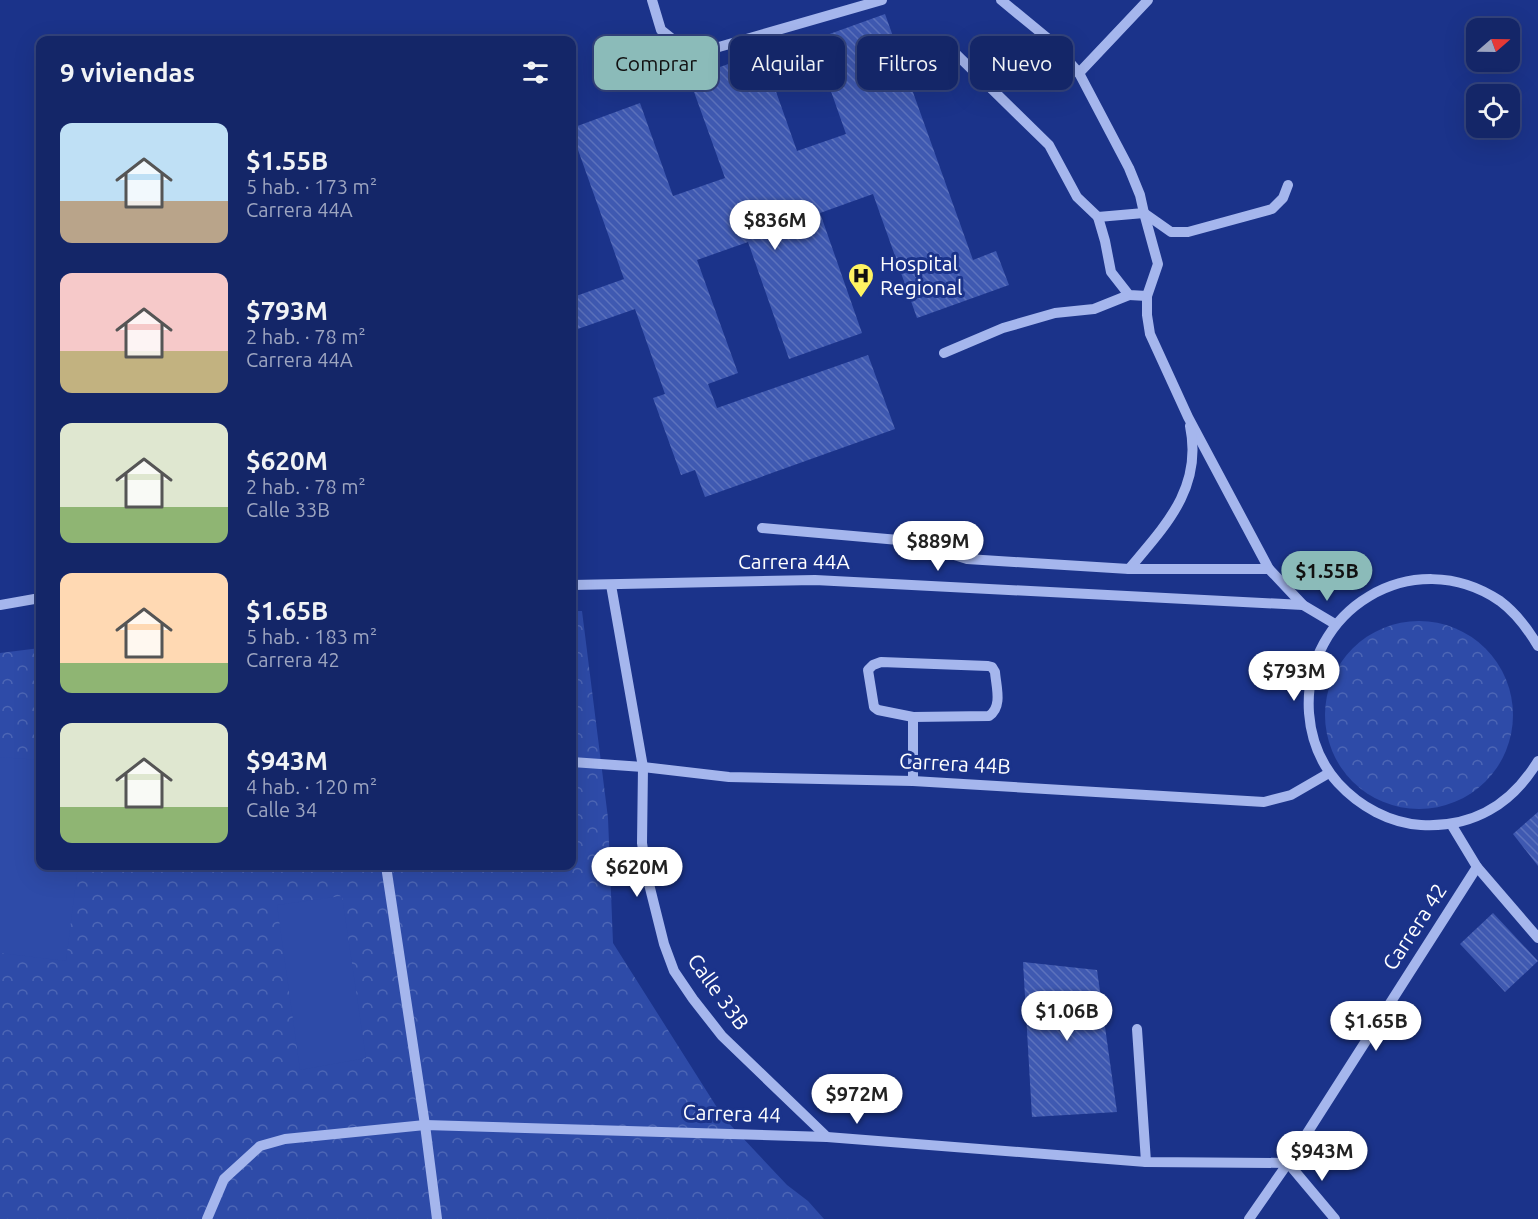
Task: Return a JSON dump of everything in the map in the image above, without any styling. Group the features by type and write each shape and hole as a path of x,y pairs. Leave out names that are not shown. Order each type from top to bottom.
{"street":[{"path":"652,0 661,30 681,46 705,51 882,0"},
{"path":"1001,0 1051,41 1079,74 1129,168 1140,195 1158,264 1147,296 1150,334 1188,417 1269,569 1304,605 1335,624"},
{"path":"1079,74 1148,0"},
{"path":"958,56 1049,145 1077,197 1098,217 1111,272 1129,295"},
{"path":"1098,217 1143,213 1171,232 1188,232 1272,209 1283,198 1288,185"},
{"path":"944,352 1003,328 1055,313 1094,309 1129,295 1147,296"},
{"path":"1129,569 1170,519 1180,503 1191,468 1191,432 1188,417"},
{"path":"762,528 910,541 967,559 1129,569 1269,569"},
{"path":"1538,646 1529,630 1516,615 1483,592 1464,584 1443,580 1423,579 1403,583 1366,598 1335,624 1316,660 1310,679 1308,699 1313,739 1329,773 1360,803 1395,820 1433,825 1451,824 1478,816 1503,802 1523,783 1538,761"},
{"name":"Carrera 44A","path":"576,585 815,580 1304,605"},
{"name":"Calle 33B","path":"611,585 643,767 642,843 647,876 664,944 674,971 722,1036 827,1137"},
{"path":"0,605 36,599"},
{"path":"881,662 988,666 992,667 995,672 998,707 989,716 913,717 878,710 874,707 868,670 873,665 881,662"},
{"path":"913,717 913,781"},
{"name":"Carrera 44B","path":"576,762 729,777 913,781 1264,802 1291,795 1329,773"},
{"path":"1451,824 1477,867 1538,938"},
{"name":"Carrera 42","path":"1249,1219 1288,1163 1477,867"},
{"path":"387,870 437,1219"},
{"path":"1137,1029 1146,1162"},
{"name":"Carrera 44","path":"207,1219 224,1179 260,1146 285,1139 425,1125 827,1137 1146,1162 1288,1163"},
{"path":"1288,1163 1335,1219"}],"green space":[{"path":"576,611 582,611 608,818 613,943 723,1117 787,1185 808,1201 824,1219 0,1219 0,653 36,648 36,870 576,870"},
{"path":"1419,621 1455,628 1479,642 1492,655 1506,679 1513,715 1506,751 1492,775 1479,788 1455,802 1419,809 1383,802 1359,788 1346,775 1332,751 1325,715 1332,679 1346,655 1359,642 1383,628"},
{"path":"0,757 36,760 36,870 77,870 66,961 0,953"},
{"path":"342,896 366,1058 300,1070 277,905"}],"building":[{"path":"885,14 893,36 857,36 857,90 912,90 973,260 996,251 1009,285 917,318 873,194 820,213 862,333 789,359 748,242 697,260 738,373 708,384 717,408 868,355 895,429 705,497 695,470 681,475 653,398 665,394 635,309 576,330 576,296 624,279 576,144 576,127 640,103 673,196 725,178 693,90 718,90 718,68 730,63 730,90 775,90 797,151 846,134 831,90 845,90 845,36 824,36"},
{"path":"1538,812 1538,866 1513,834"},
{"path":"1493,913 1538,961 1505,992 1460,944"},
{"path":"1023,962 1097,970 1117,1112 1032,1117"}],"place":[{"name":"Hospital Regional","path":"861,299"}]}
